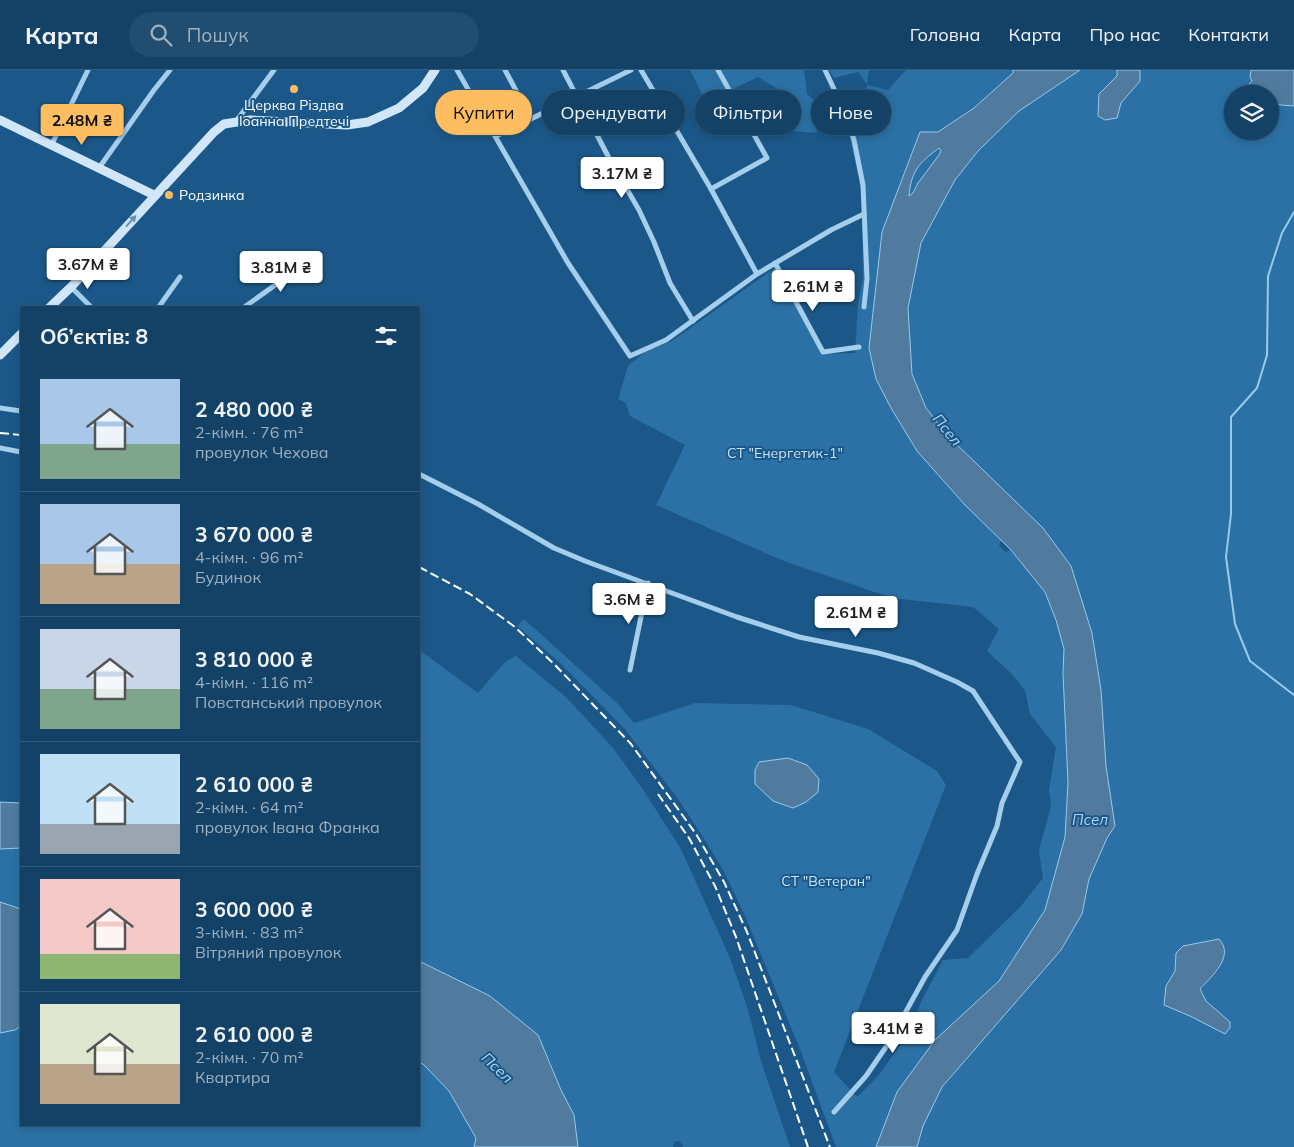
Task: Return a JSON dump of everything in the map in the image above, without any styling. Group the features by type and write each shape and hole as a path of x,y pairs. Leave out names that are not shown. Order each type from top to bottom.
{"main road":[{"path":"52,306 154,195 214,132 224,124 237,120 347,125 368,122 399,108 423,88 435,70"},
{"path":"0,120 154,195"},
{"path":"0,355 20,335"}],"street":[{"path":"52,144 88,70"},
{"path":"99,168 170,70"},
{"path":"237,120 274,70"},
{"path":"457,70 568,263 630,356 666,340 757,274 831,230 864,214"},
{"path":"505,70 516,90"},
{"path":"563,70 573,90"},
{"path":"591,90 630,70"},
{"path":"641,70 711,189 757,274"},
{"path":"711,189 767,158 718,70"},
{"path":"825,70 843,108 854,140 863,184 867,279 864,307"},
{"path":"496,136 542,114"},
{"path":"598,135 640,210 670,283 693,321"},
{"path":"247,306 306,263"},
{"path":"775,263 823,352 859,347"},
{"path":"159,306 180,277"},
{"path":"71,287 90,306"},
{"path":"0,408 20,411"},
{"path":"0,448 20,452"},
{"path":"420,475 478,504 554,548 585,561 736,617 799,637 878,653 914,663 957,682 973,691 1020,762 1002,803 997,826 957,930 925,977 888,1044 866,1076 834,1112"},
{"path":"630,670 648,583"}],"green space":[{"path":"690,70 804,70 807,94 811,97 811,132 801,132 801,90 780,90 758,77 731,90 700,90"},
{"path":"829,70 869,70 867,84 858,72 834,78"},
{"path":"906,70 1013,70 1013,73 974,108 938,132 920,132 882,232 869,349 876,379 917,451 965,505 1001,540 999,545 1005,552 1011,550 1045,592 1056,620 1064,649 1063,673 1068,783 1065,837 1045,910 999,981 935,1040 897,1092 876,1147 836,1147 800,1049 743,911 723,870 703,837 678,799 624,728 557,660 517,626 524,619 617,703 634,723 695,703 791,705 868,729 937,771 946,785 834,1072 857,1097 878,1076 910,1031 921,1002 943,960 968,958 1021,906 1043,878 1039,850 1051,806 1049,790 1056,747 1030,714 1025,691 1013,675 987,651 999,629 973,607 892,598 784,561 656,505 685,445 630,416 626,403 618,399 628,366 645,352 672,341 775,268 824,354 855,353 858,305 863,277 862,194 849,135 891,135 891,90 888,90"},
{"path":"1080,70 1117,70 1117,76 1099,94 1098,104 1117,118 1121,103 1140,81 1140,70 1251,70 1250,77 1252,81 1248,85 1224,85 1224,140 1279,140 1279,104 1294,106 1294,1147 917,1147 923,1126 942,1087 1061,950 1082,914 1089,879 1107,838 1115,826 1106,766 1101,690 1092,633 1071,566 1043,528 950,438 926,408 912,374 908,308 921,243 955,180 978,151 1019,111","holes":["1176,954 1219,969 1200,989 1206,1001 1230,1022 1190,1016 1165,1005 1166,986 1175,971"]},
{"path":"868,85 888,90 864,90"},
{"path":"939,148 941,151 939,155 909,197 912,180 917,168"},
{"path":"420,651 478,693 505,662 516,656 566,697 613,748 642,788 681,849 730,958 747,1006 761,1061 790,1147 683,1147 680,1141 674,1142 673,1147 578,1147 574,1115 561,1090 549,1059 490,996 420,961"},
{"path":"20,848 20,909 0,902 0,849"},
{"path":"20,1026 20,1126 420,1126 420,1063 423,1064 449,1091 476,1138 474,1147 0,1147 0,1033"}],"water":[{"name":"Псел","path":"1013,70 1080,70 1019,111 978,151 955,180 921,243 908,308 912,374 926,408 950,438 1043,528 1071,566 1092,633 1101,690 1106,766 1115,826 1107,838 1089,879 1082,914 1061,950 942,1087 923,1126 917,1147 876,1147 897,1092 935,1040 999,981 1045,910 1065,837 1068,783 1063,673 1064,649 1056,620 1045,592 1011,550 965,505 917,451 876,379 869,348 882,232 920,132 938,132 974,108 1013,73","holes":["939,148 941,151 913,193 909,196 910,187 917,168"]},
{"path":"1117,70 1140,70 1140,81 1121,103 1117,118 1105,120 1098,116 1099,94 1117,76"},
{"path":"1251,70 1294,70 1294,106 1279,104 1279,85 1248,85 1252,81 1250,77"},
{"path":"788,758 807,765 819,779 818,792 806,802 793,808 773,801 755,784 755,770 759,762"},
{"path":"0,802 20,803 20,848 0,849"},
{"path":"0,902 20,909 20,1027 15,1030 0,1033"},
{"path":"1219,939 1223,945 1223,959 1216,972 1200,989 1206,1001 1230,1022 1230,1028 1225,1034 1164,1005 1166,986 1175,971 1176,953 1183,946"},
{"name":"Псел","path":"420,961 490,996 538,1035 561,1090 574,1115 578,1147 474,1147 476,1138 449,1091 423,1064 420,1063"}],"waterway":[{"path":"1294,212 1282,233 1268,276 1267,355 1257,388 1231,417 1231,514 1226,557 1235,624 1250,661 1294,695"}],"railway":[{"path":"0,433 20,435"},
{"path":"420,568 470,594 515,627 555,665 631,744 696,834 724,882 747,932 830,1147"},
{"path":"658,794 689,838 715,886 736,937 808,1147"}],"place":[{"name":"Церква Різдва Іоанна Предтечі","path":"294,89"},
{"name":"Родзинка","path":"169,195"}],"park label":[{"name":"СТ \"Енергетик-1\"","path":"785,453"},
{"name":"СТ \"Ветеран\"","path":"826,881"}]}
